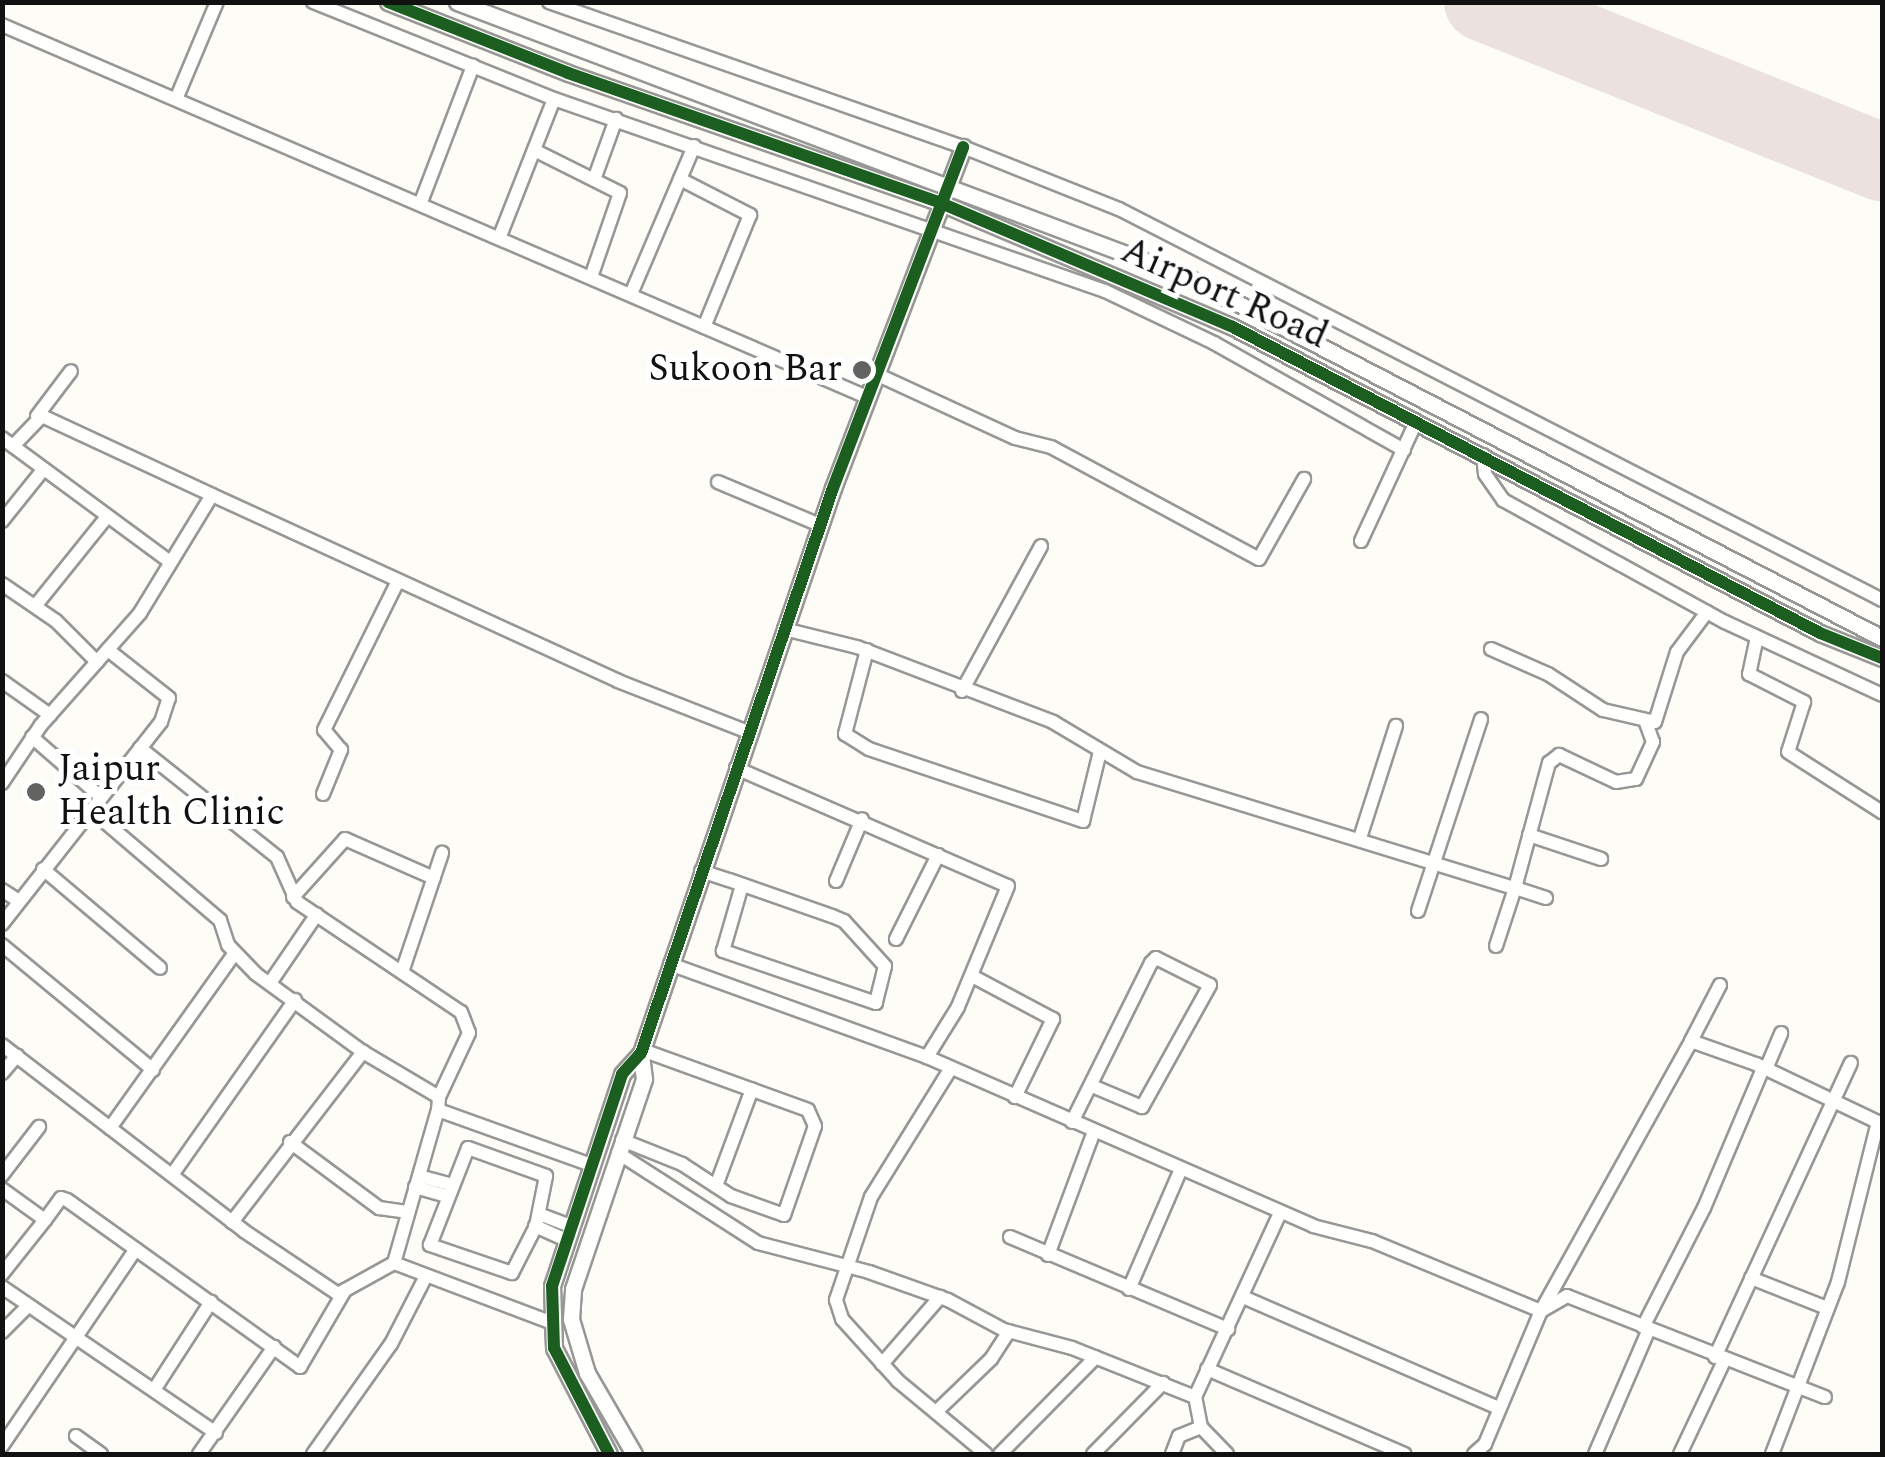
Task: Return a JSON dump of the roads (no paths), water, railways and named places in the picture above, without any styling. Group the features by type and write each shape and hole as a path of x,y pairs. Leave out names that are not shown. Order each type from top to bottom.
{"street":[{"path":"177,97 216,2"},
{"path":"313,2 554,99 931,228 1073,285 1105,291 1214,343 1404,450"},
{"name":"Airport Road","path":"388,2 568,73 941,203 1233,326 1820,633 1882,658"},
{"name":"Airport Road","path":"457,2 948,183 1187,277 1882,638"},
{"path":"548,2 963,147 1199,246 1882,600"},
{"path":"2,25 868,397"},
{"path":"421,202 473,66"},
{"path":"500,236 554,99"},
{"path":"594,177 616,118"},
{"path":"631,294 694,146"},
{"path":"609,1454 569,1385 550,1322 552,1286 622,1074 641,1051 820,525 963,147"},
{"path":"534,150 620,193 591,276"},
{"path":"680,179 750,214 704,327"},
{"path":"70,372 37,416 8,442 170,562"},
{"path":"876,374 1016,438 1051,446 1259,560 1304,479"},
{"path":"37,416 398,581 748,732"},
{"path":"1361,541 1416,422"},
{"path":"1483,455 1485,474 1502,500 1707,612 1882,694"},
{"path":"2,521 43,470"},
{"path":"718,482 820,525"},
{"path":"2,783 50,715 108,650 212,495"},
{"path":"36,606 106,518"},
{"path":"962,691 1041,546"},
{"path":"323,794 341,750 324,730 398,581"},
{"path":"2,584 36,606 97,662"},
{"path":"1491,649 1548,674 1603,710 1655,722 1676,652 1707,612"},
{"path":"784,629 867,650 962,691 1053,722 1137,772 1431,859 1546,898"},
{"path":"1757,637 1749,674 1804,702 1788,752 1882,812"},
{"path":"2,924 162,722 169,698 108,650"},
{"path":"867,650 845,734 869,748 1083,821 1100,751"},
{"path":"2,681 50,715"},
{"path":"1418,911 1431,859 1480,719"},
{"path":"1496,946 1555,756 1616,782 1636,779 1653,742 1645,720"},
{"path":"1360,838 1396,726"},
{"path":"32,738 101,797"},
{"path":"2,1044 232,1222 338,1294 394,1264 439,1104 468,1033 461,1012 293,897 277,856 140,748"},
{"path":"736,768 862,819 1010,890 972,976 927,1057"},
{"path":"91,810 220,920 235,952 363,1052 439,1104 592,1165"},
{"path":"836,882 862,819"},
{"path":"1529,836 1600,859"},
{"path":"293,897 345,838 434,878"},
{"path":"402,972 442,853"},
{"path":"896,939 938,855"},
{"path":"43,869 160,968"},
{"path":"702,871 742,885 844,921 885,966 876,1003 723,951 742,885"},
{"path":"2,890 20,901"},
{"path":"270,983 317,914"},
{"path":"2,944 154,1070"},
{"path":"110,1128 235,952"},
{"path":"1072,1122 1090,1085 1156,958 1210,985 1142,1107 1090,1085"},
{"path":"670,964 927,1057 1280,1213 1372,1241 1541,1310"},
{"path":"972,976 1053,1019 1015,1097"},
{"path":"1474,1454 1541,1310 1720,985"},
{"path":"172,1175 295,1000"},
{"path":"1595,1454 1646,1328 1781,1033"},
{"path":"1692,1041 1764,1068 1880,1124 1827,1308 1800,1389 1772,1454"},
{"path":"620,1146 784,1215 790,1206 814,1118 808,1110 641,1051"},
{"path":"634,1454 587,1374 570,1319 572,1289 644,1079 641,1051"},
{"path":"232,1222 363,1052"},
{"path":"2,1073 17,1056"},
{"path":"1680,1454 1750,1278 1851,1063"},
{"path":"951,1068 871,1197 836,1300 842,1319 882,1364 986,1454"},
{"path":"716,1186 752,1089"},
{"path":"2,1175 39,1127"},
{"path":"1048,1255 1094,1131"},
{"path":"290,1142 379,1208 407,1212"},
{"path":"620,1146 758,1244 940,1297 1009,1331 1096,1357 1195,1397"},
{"path":"468,1148 540,1170 546,1176 537,1220 512,1273 436,1251 431,1238 447,1190 468,1148"},
{"path":"1129,1289 1181,1169"},
{"path":"417,1182 447,1190"},
{"path":"2,1189 44,1220"},
{"path":"2,1274 63,1198 300,1367 321,1341 345,1290"},
{"path":"1226,1454 1201,1427 1195,1397 1280,1213"},
{"path":"537,1220 569,1233"},
{"path":"1010,1237 1228,1329"},
{"path":"2,1446 136,1250"},
{"path":"394,1264 550,1322"},
{"path":"314,1454 391,1344 426,1276"},
{"path":"1750,1278 1827,1308"},
{"path":"2,1288 216,1433"},
{"path":"1541,1310 1567,1296 1825,1398"},
{"path":"882,1364 940,1297"},
{"path":"1243,1298 1498,1408"},
{"path":"154,1390 212,1302"},
{"path":"2,1332 28,1306"},
{"path":"938,1410 991,1359 1009,1331"},
{"path":"199,1454 274,1347"},
{"path":"1000,1454 1096,1357"},
{"path":"1208,1369 1404,1454"},
{"path":"1093,1454 1162,1384"},
{"path":"1172,1454 1179,1436 1201,1427"},
{"path":"76,1436 101,1454"}],"place":[{"name":"Sukoon Bar","path":"862,370"},
{"name":"Jaipur Health Clinic","path":"36,792"}]}
